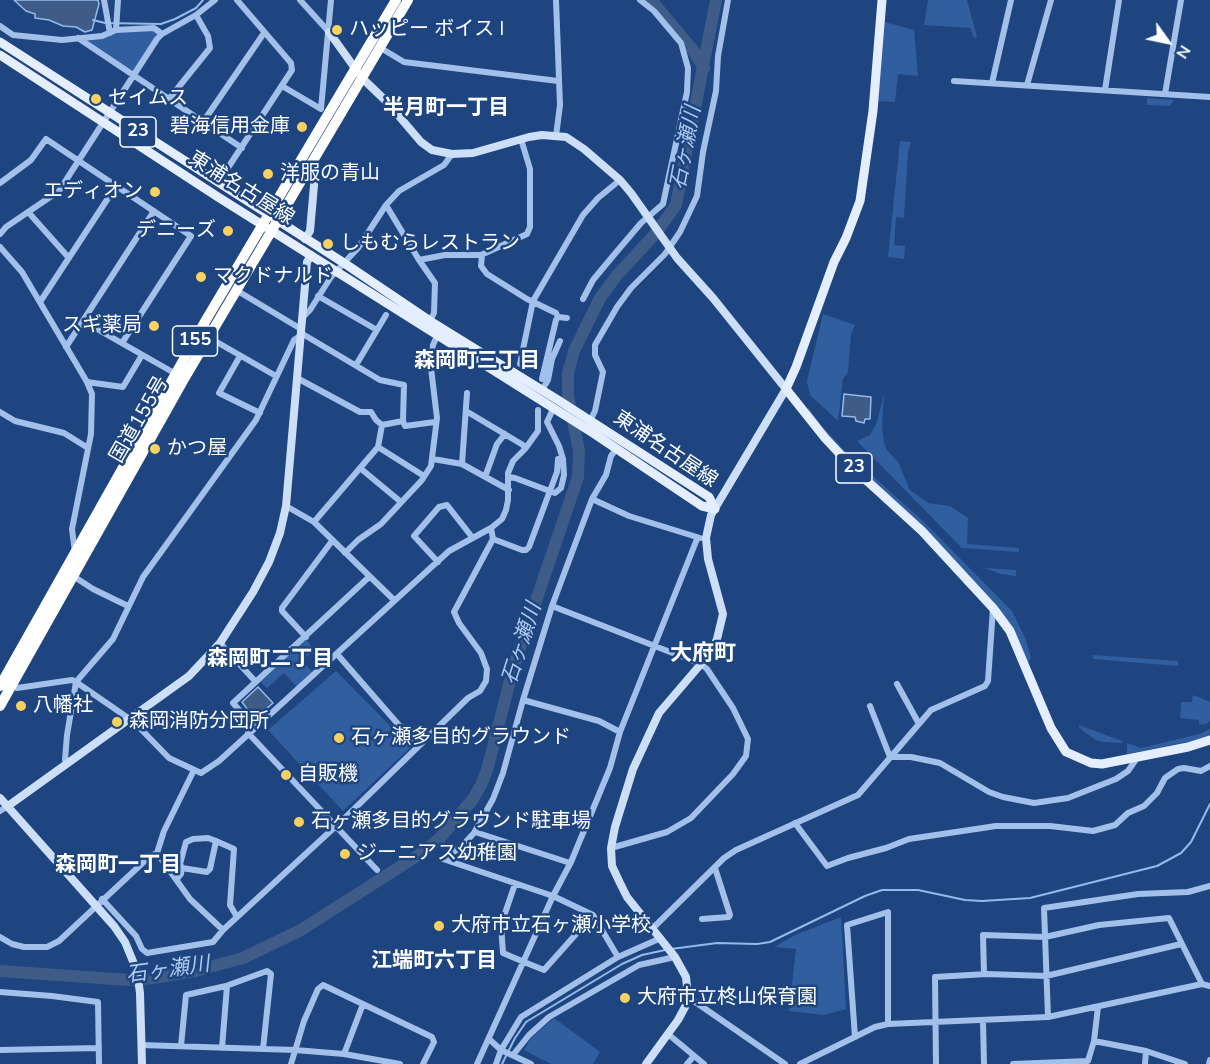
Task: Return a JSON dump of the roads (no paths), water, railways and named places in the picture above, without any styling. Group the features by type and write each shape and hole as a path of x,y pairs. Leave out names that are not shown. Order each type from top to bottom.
{"highway":[{"name":"国道155号","path":"0,686 206,320 270,223 358,73 396,0"},
{"name":"国道155号","path":"358,73 380,47 408,0"},
{"name":"国道155号","path":"0,706 236,290 270,223"}],"main road":[{"path":"786,389 834,262 860,201 873,111 882,0"},
{"name":"東浦名古屋線","path":"0,42 218,183 311,255 437,336 557,407 702,506 715,508"},
{"name":"東浦名古屋線","path":"0,55 270,223 305,239 344,263 430,321 542,390 557,407 588,420 709,497 715,508"},
{"name":"23","path":"786,389 825,438 854,469 922,531 993,608 1010,631 1043,710 1066,752 1090,763 1096,763 1137,758 1210,740"}],"street":[{"path":"104,0 113,32"},
{"path":"113,32 118,0"},
{"path":"0,234 6,227 59,191 108,112 162,34 196,15 215,0"},
{"path":"218,183 292,70 291,63 237,0"},
{"path":"300,0 329,32 358,73 421,142 432,150 452,154 472,153 542,135 566,137 574,142 620,180 683,265 713,298 786,389 711,515 655,645 620,732 610,768 570,863 477,1064"},
{"path":"282,86 321,109 331,0"},
{"path":"556,0 560,105 556,136"},
{"path":"583,299 601,270 641,223 650,219 665,199 687,92 688,68 681,43 654,11 640,0"},
{"path":"588,420 595,411 603,372 595,355 595,345 631,288 665,254 690,214 697,196 716,91 717,56 728,0"},
{"path":"992,83 1011,0"},
{"path":"1027,85 1051,0"},
{"path":"1105,90 1119,0"},
{"path":"1165,94 1181,0"},
{"path":"169,99 210,48 208,36 196,15"},
{"path":"0,27 13,35 62,40 154,28 162,34"},
{"path":"203,122 264,33"},
{"path":"78,38 242,147"},
{"path":"380,47 404,62 558,81"},
{"path":"954,81 1210,97"},
{"path":"0,183 31,160 46,139 192,236 123,344"},
{"path":"419,260 445,255 482,255 503,247 530,231 530,169 521,139"},
{"path":"302,318 336,271 358,248 386,205 399,191 444,165 452,154"},
{"path":"305,239 310,231 315,174"},
{"path":"520,364 532,301 583,215 597,198 620,180"},
{"path":"40,302 116,186"},
{"path":"386,205 435,283 434,313 430,321"},
{"path":"66,347 154,211"},
{"path":"29,213 69,258"},
{"path":"0,247 22,272 92,394 91,434 74,516 72,539 75,554"},
{"path":"4,809 189,676 220,643 253,592 269,562 280,533 286,506 307,262 311,255"},
{"path":"482,255 481,266 487,274 556,313 558,317 567,318"},
{"path":"236,290 300,333 380,380 404,386 403,422 405,426 435,422"},
{"path":"318,296 377,330"},
{"path":"356,365 386,315"},
{"path":"542,379 558,317"},
{"path":"83,321 176,374"},
{"path":"67,763 65,760 67,735 76,682 113,639 149,567 256,420 294,340 300,333"},
{"path":"345,553 358,540 381,524 424,476 433,459 437,418 431,368 433,345 437,336"},
{"path":"208,337 276,376"},
{"path":"542,390 548,380 552,359 560,341"},
{"path":"87,382 123,387 142,355"},
{"path":"240,356 219,393 260,413"},
{"path":"297,378 360,412 371,412 382,424 403,422"},
{"path":"462,464 466,393"},
{"path":"508,477 556,493 561,488 565,468 559,446 548,426 548,417 557,407"},
{"path":"17,688 72,680 129,718 169,759 201,773 206,771 449,551 491,528 502,519 506,510 508,477 513,461 525,449 538,430 538,410"},
{"path":"466,411 525,449"},
{"path":"0,412 15,421 64,433 88,448"},
{"path":"314,522 378,447 382,424"},
{"path":"485,477 497,444 505,434"},
{"path":"378,447 424,476"},
{"path":"616,449 611,456 606,475 592,499 552,606 498,785 475,832 443,859 553,896 592,915 618,957"},
{"path":"433,459 462,464 509,490"},
{"path":"493,538 526,550 557,472 558,459"},
{"path":"360,468 401,502"},
{"path":"592,499 629,516 702,538"},
{"path":"438,562 414,536 439,507 447,505 472,537"},
{"path":"286,506 314,522 394,600"},
{"path":"0,798 4,809 136,936 142,949 147,953 213,942 468,698 480,691 486,681 487,669 481,653 459,623 454,612 493,538 491,528"},
{"path":"646,1064 678,1020 688,997 686,977 674,955 627,897 612,866 611,848 633,769 650,728 667,702 712,651 717,639 723,614 702,538"},
{"path":"306,637 282,611 282,608 332,541"},
{"path":"73,576 93,589 128,606"},
{"path":"254,728 233,703 369,577"},
{"path":"552,606 701,664 707,669 743,727 748,747 746,756 733,774 691,818 667,832 611,848"},
{"path":"652,928 724,858 736,850 858,795 931,710 985,686 988,681 993,608"},
{"path":"220,643 255,681"},
{"path":"337,654 418,747"},
{"path":"897,684 919,724"},
{"path":"523,700 599,720 620,732"},
{"path":"870,706 890,758"},
{"path":"248,733 377,870"},
{"path":"890,758 911,757 940,763 989,792 1034,803 1068,798 1116,779 1128,771 1137,758"},
{"path":"795,823 827,866 909,839 996,826 1050,826 1093,831 1115,825 1128,813 1144,806 1157,793 1165,778 1178,769 1202,771 1210,766"},
{"path":"0,937 12,944 24,947 40,948 52,945 149,857 157,853 164,831 194,770"},
{"path":"475,832 570,863"},
{"path":"177,879 181,874 180,864 186,842 193,838 208,838 234,849 230,905 237,917"},
{"path":"182,868 207,872 210,869 216,841"},
{"path":"157,853 190,899 223,930"},
{"path":"702,919 729,917 730,915 715,868"},
{"path":"516,884 501,925 503,953 524,962 544,970 592,915"},
{"path":"1048,1017 1044,908 1138,894 1188,892 1210,886"},
{"path":"99,902 125,942 135,964 140,993 142,1064"},
{"path":"855,1037 847,925 888,912 888,1024"},
{"path":"984,974 983,936 1045,937 1099,925 1169,918 1202,984"},
{"path":"496,1064 501,1050 521,1017 618,957 664,942"},
{"path":"936,1064 935,977 984,974 1046,976 1181,944"},
{"path":"513,1055 529,1035 549,1017 639,965 674,955"},
{"path":"181,1047 186,995 227,986 267,971 271,974 263,1049"},
{"path":"800,1064 875,1027 888,1024 1048,1017 1202,984 1210,986"},
{"path":"291,1064 313,1000 318,989 323,985 432,1036 435,1042 423,1064"},
{"path":"222,1048 227,986"},
{"path":"0,992 98,1002 99,1064"},
{"path":"688,997 785,1064"},
{"path":"344,1054 363,1004"},
{"path":"1013,1064 1088,1061 1094,1041 1098,1007"},
{"path":"983,1021 984,1064"},
{"path":"668,1034 704,1064"},
{"path":"489,1039 501,1050 531,1064"},
{"path":"1094,1041 1146,1051 1185,1064"},
{"path":"141,1045 295,1050 344,1054 400,1064"},
{"path":"0,1050 99,1048"},
{"path":"1145,1064 1146,1051"},
{"path":"687,1064 694,1056"}],"waterway":[{"path":"93,20 105,23 161,24 196,8 203,0"},
{"path":"651,0 692,49 704,68"},
{"name":"石ヶ瀬川","path":"0,971 129,980 195,971 243,958 301,930 420,854 439,839 473,799 487,770 513,669 578,477 579,451 568,396 568,373 574,351 600,298 618,274 656,233 676,205 716,0"},
{"path":"671,949 717,943 770,942 882,890 918,890 965,900 982,901 1030,898 1157,866 1181,853 1191,842 1210,804"},
{"path":"502,1064 526,1022 622,964 642,955 665,950"}],"place":[{"name":"ハッピー ボイス I","path":"337,30"},
{"name":"セイムス","path":"96,99"},
{"name":"碧海信用金庫","path":"302,127"},
{"name":"洋服の青山","path":"268,174"},
{"name":"エディオン","path":"155,192"},
{"name":"デニーズ","path":"228,231"},
{"name":"しもむらレストラン","path":"328,244"},
{"name":"マクドナルド","path":"201,277"},
{"name":"スギ薬局","path":"154,326"},
{"name":"かつ屋","path":"155,449"},
{"name":"八幡社","path":"21,706"},
{"name":"森岡消防分団所","path":"117,722"},
{"name":"石ヶ瀬多目的グラウンド","path":"339,738"},
{"name":"自販機","path":"286,775"},
{"name":"石ヶ瀬多目的グラウンド駐車場","path":"299,822"},
{"name":"ジーニアス幼稚園","path":"345,854"},
{"name":"大府市立石ヶ瀬小学校","path":"439,926"},
{"name":"大府市立柊山保育園","path":"625,998"}],"district":[{"name":"半月町一丁目","path":"446,109"},
{"name":"森岡町三丁目","path":"477,362"},
{"name":"大府町","path":"703,655"},
{"name":"森岡町二丁目","path":"270,660"},
{"name":"森岡町一丁目","path":"118,866"},
{"name":"江端町六丁目","path":"434,962"}]}
